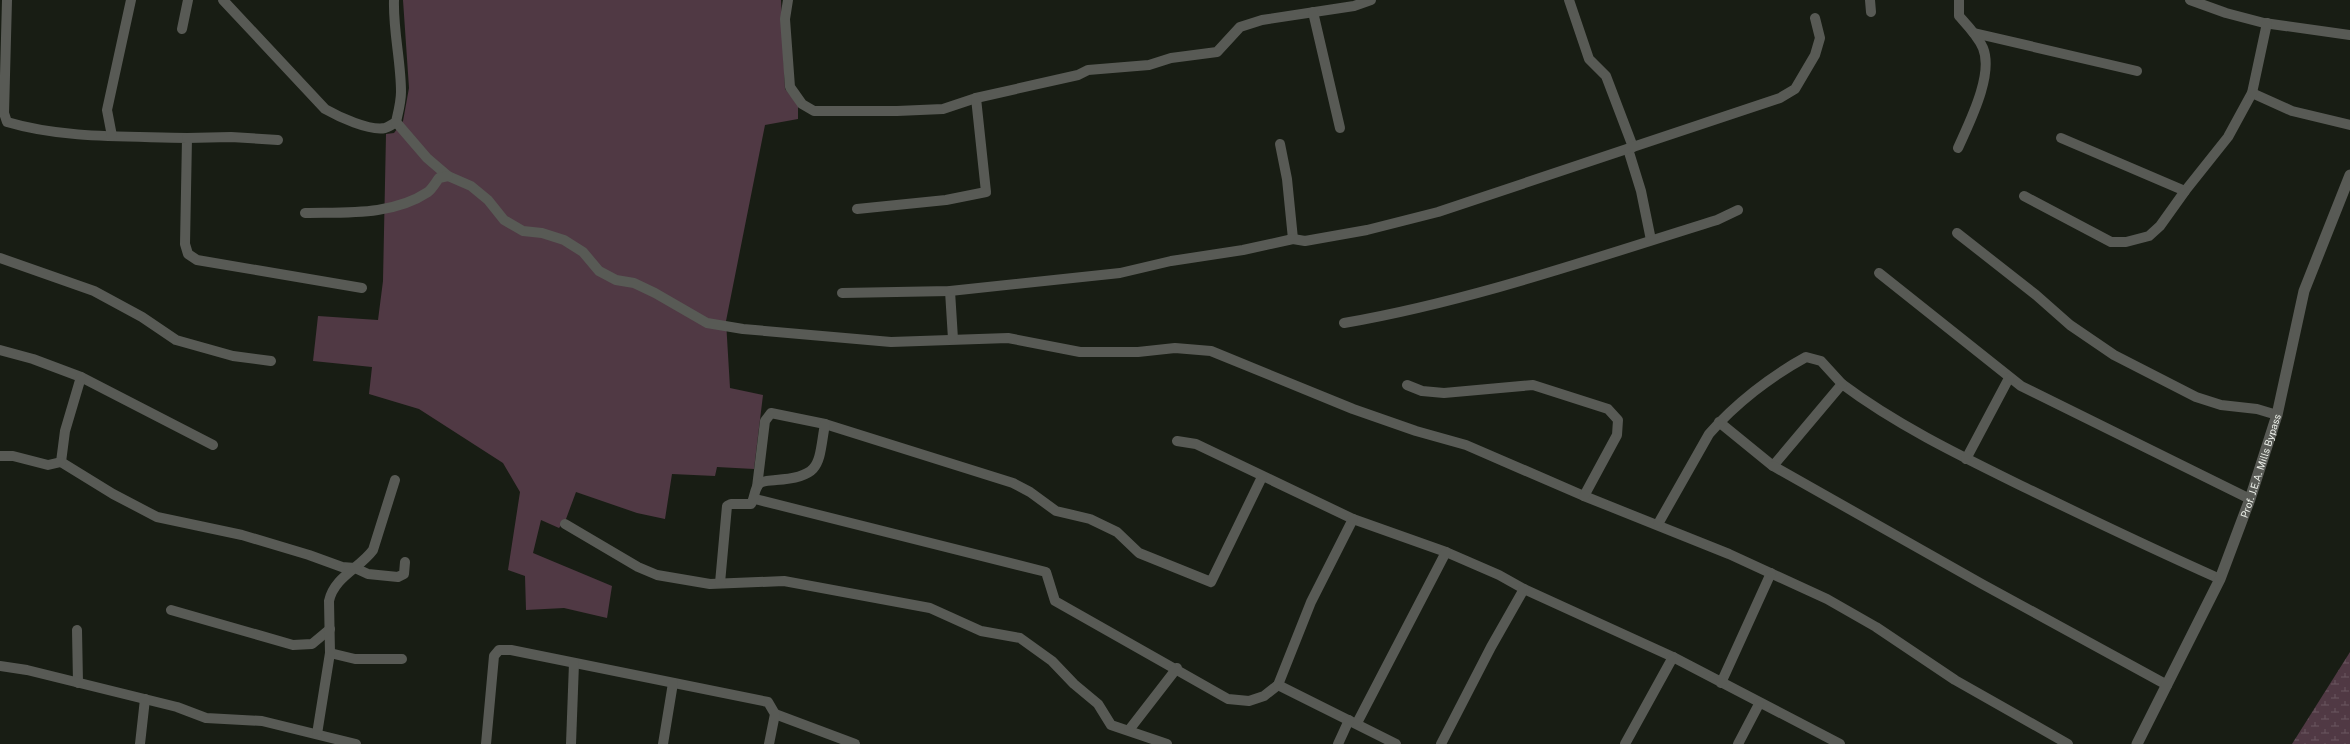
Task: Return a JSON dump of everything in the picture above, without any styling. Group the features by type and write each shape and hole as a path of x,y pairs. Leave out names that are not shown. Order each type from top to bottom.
{"street":[{"path":"7,0 3,85 4,113 7,122 29,128 112,136 187,138 231,137 278,140"},
{"path":"112,136 107,110 131,0"},
{"path":"182,29 188,0"},
{"path":"222,0 325,109 340,118 367,126 385,128 396,122"},
{"path":"394,0 393,24 400,62 401,94 396,122"},
{"path":"788,0 785,19 790,87 802,104 814,111 897,111 943,108 976,98 1062,78 1088,70 1149,65 1171,58 1217,52 1240,27 1262,20 1354,6 1371,0"},
{"path":"1568,0 1589,59 1606,76 1631,148 1652,240"},
{"path":"1870,0 1870,12"},
{"path":"1958,148 1979,102 1983,83 1984,49 1974,33 1959,16 1959,0"},
{"path":"2190,0 2226,13 2267,23 2350,35"},
{"path":"1313,12 1340,128"},
{"path":"842,293 950,291 1120,273 1172,261 1243,250 1293,240 1305,241 1367,230 1438,212 1780,98 1795,89 1808,71 1820,38 1815,18"},
{"path":"2024,196 2111,242 2126,242 2149,236 2160,226 2184,191 2228,137 2252,94 2267,23"},
{"path":"1974,33 2137,71"},
{"path":"2252,94 2292,111 2350,125"},
{"path":"857,209 946,200 986,192 976,98"},
{"path":"396,122 427,158 448,176 470,186 488,200 504,220 523,231 542,233 564,240 584,252 599,271 616,280 634,283 655,293 707,323 743,330 890,342 1008,338 1080,352 1138,352 1174,348 1211,351 1353,409 1416,431 1466,445 1584,496 1658,524 1771,573 1827,599 1870,624 1955,680 2068,744"},
{"path":"187,138 185,244 188,254 197,260 362,288"},
{"path":"2061,138 2184,191"},
{"path":"1280,144 1287,179 1293,240"},
{"name":"Prof. J.E.A. Mills Bypass","path":"2137,744 2220,579 2250,499 2278,415 2304,291 2350,175"},
{"path":"305,213 350,213 398,206 429,192 439,178 448,176"},
{"path":"1344,323 1389,315 1442,302 1717,220 1738,210"},
{"path":"1956,233 2036,295 2070,325 2114,355 2196,397 2221,405 2257,410 2278,415"},
{"path":"0,258 94,290 142,317 176,340 233,356 271,361"},
{"path":"1879,274 2021,386 2250,499"},
{"path":"950,291 953,339"},
{"path":"0,350 33,359 81,378 213,446"},
{"path":"1658,524 1697,453 1720,422 1760,388 1806,357 1821,361 1842,384 1868,403 1966,459 2119,533 2220,579"},
{"path":"61,462 65,431 81,378"},
{"path":"1966,459 2009,378"},
{"path":"1773,466 1842,384"},
{"path":"1407,385 1422,391 1444,392 1533,385 1608,409 1618,420 1617,435 1584,496"},
{"path":"720,583 727,506 751,504 755,499 765,422 771,413 825,424 1013,483 1030,492 1056,511 1090,519 1117,532 1139,553 1212,582 1262,477"},
{"path":"1720,422 1773,466 1982,584 2167,685"},
{"path":"757,487 764,481 789,479 813,470 818,462 825,424"},
{"path":"1177,441 1196,444 1262,477 1353,519 1446,552 1499,575 1524,589 1673,657 1759,704 1840,744"},
{"path":"0,456 13,456 48,465 61,462 113,494 156,516 242,535 336,563 342,567 355,568 368,574 398,577 404,574 405,562"},
{"path":"317,734 330,653 330,592 336,584 366,559 373,550 395,480"},
{"path":"755,499 1046,572 1055,601 1177,668 1228,699 1249,701 1264,696 1278,685 1311,602 1353,519"},
{"path":"565,524 638,567 657,575 710,584 784,581 930,608 981,631 1020,638 1029,642 1052,661 1074,684 1098,704 1111,725 1167,744"},
{"path":"1338,744 1353,722 1446,552"},
{"path":"1721,683 1771,573"},
{"path":"1441,744 1491,647 1524,589"},
{"path":"171,610 293,645 312,644 330,629"},
{"path":"77,630 78,683"},
{"path":"486,744 494,656 499,650 511,650 574,662 768,702 775,714 856,744"},
{"path":"330,653 355,659 402,660"},
{"path":"1625,744 1673,657"},
{"path":"571,744 574,662"},
{"path":"0,666 27,670 177,707 206,718 262,721 356,744"},
{"path":"1129,730 1177,668"},
{"path":"663,744 673,683"},
{"path":"1278,685 1396,744"},
{"path":"140,744 145,699"},
{"path":"1738,744 1759,704"},
{"path":"769,744 775,714"}],"green space":[{"path":"403,0 781,0 785,89 798,104 798,119 765,125 726,321 730,388 763,395 754,469 717,467 715,476 672,474 665,519 637,513 576,492 566,519 559,528 541,520 533,553 612,586 607,618 564,608 526,610 525,576 508,570 520,492 503,463 419,409 369,394 372,367 313,361 318,316 378,320 383,281 386,134 394,133 403,121 409,88"},
{"path":"2350,652 2350,744 2292,744"}]}
